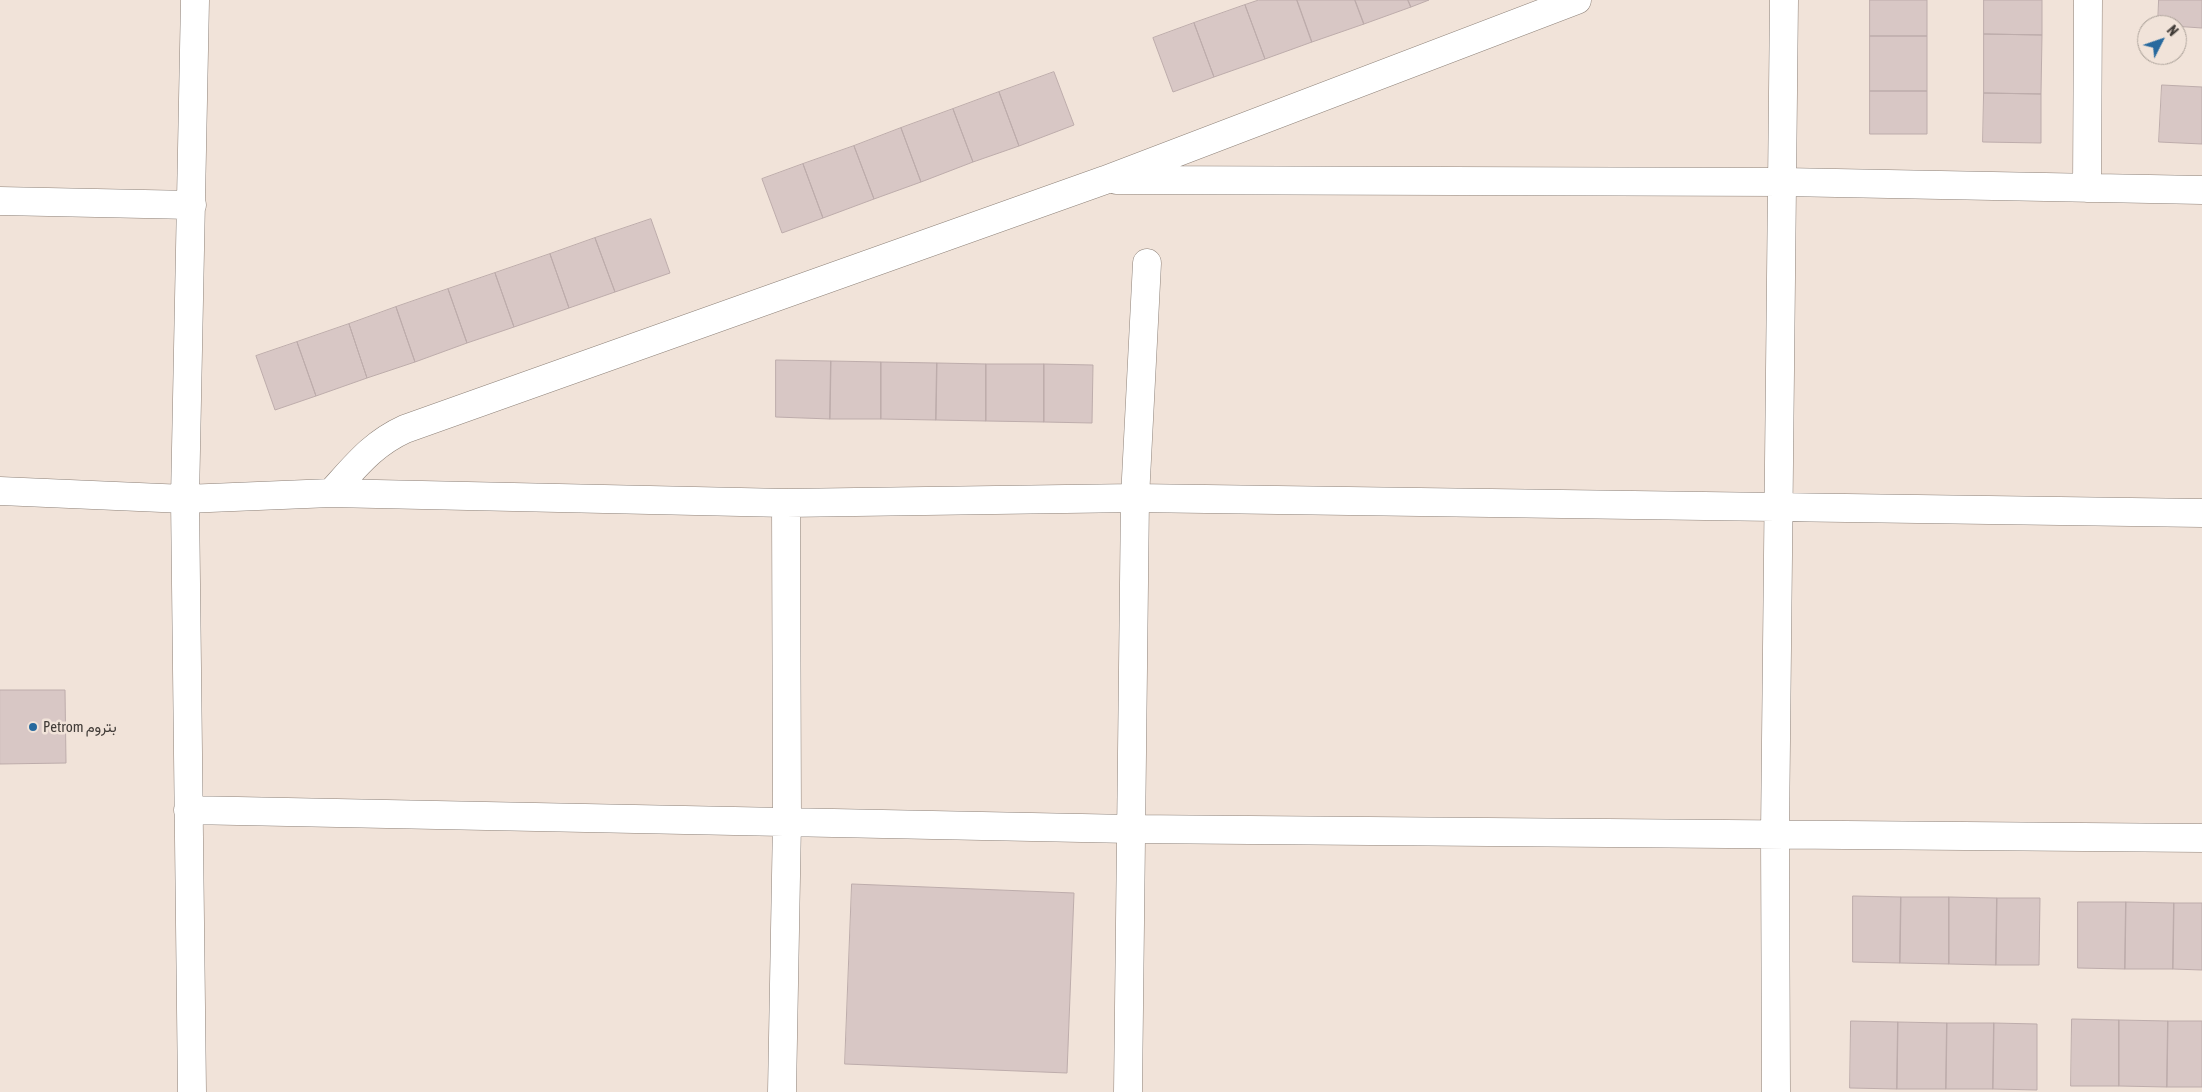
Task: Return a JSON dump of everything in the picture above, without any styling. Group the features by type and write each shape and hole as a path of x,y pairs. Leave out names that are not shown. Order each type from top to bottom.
{"street":[{"path":"192,1092 185,499 195,0"},
{"path":"331,493 368,453 385,438 405,429 1105,180 1577,0"},
{"path":"1776,1092 1774,834 1784,182 1784,0"},
{"path":"2087,188 2088,0"},
{"path":"1105,180 1139,182 1784,182 2202,190"},
{"path":"0,201 192,205"},
{"path":"1128,1092 1135,498 1147,263"},
{"path":"0,491 185,499 331,493 786,502 1135,498 2202,513"},
{"path":"782,1092 787,822 786,502"},
{"path":"188,810 1132,829 2202,838"}],"building":[{"path":"1259,0 1297,0 1312,42 1265,59 1245,5"},
{"path":"1297,0 1355,0 1364,24 1312,42"},
{"path":"1355,0 1408,0 1411,7 1364,24"},
{"path":"1408,0 1429,0 1411,7"},
{"path":"1870,0 1927,0 1927,36 1870,36"},
{"path":"1984,0 2042,0 2042,35 1984,34"},
{"path":"2159,0 2202,0 2202,28 2187,27 2187,15 2158,15"},
{"path":"1245,5 1265,59 1214,77 1194,23"},
{"path":"1194,23 1214,77 1173,92 1153,38"},
{"path":"1984,34 2042,35 2041,94 1984,93"},
{"path":"1870,36 1927,36 1927,91 1870,91"},
{"path":"1054,72 1074,125 1019,146 999,92"},
{"path":"2162,85 2202,87 2202,144 2159,142"},
{"path":"1870,91 1927,91 1927,134 1870,134"},
{"path":"999,92 1019,146 973,162 953,109"},
{"path":"1984,93 2041,94 2041,143 1983,142"},
{"path":"953,109 973,162 921,182 901,128"},
{"path":"901,128 921,182 874,199 854,146"},
{"path":"854,146 874,199 823,218 803,164"},
{"path":"803,164 823,218 782,233 762,179"},
{"path":"651,219 670,273 615,292 595,238"},
{"path":"595,238 615,292 569,308 550,254"},
{"path":"550,254 569,308 514,327 495,273"},
{"path":"495,273 514,327 467,343 448,289"},
{"path":"448,289 467,343 415,362 396,307"},
{"path":"396,307 415,362 367,378 349,324"},
{"path":"349,324 367,378 316,396 297,342"},
{"path":"297,342 316,396 275,410 256,356"},
{"path":"776,360 831,361 830,419 776,417"},
{"path":"831,361 881,362 881,419 830,419"},
{"path":"881,362 937,363 936,420 881,419"},
{"path":"937,363 986,364 986,421 936,420"},
{"path":"986,364 1044,364 1044,422 986,421"},
{"path":"1044,364 1093,365 1092,423 1044,422"},
{"name":"Petrom بتروم","path":"0,690 65,690 66,763 0,764"},
{"path":"852,884 1074,893 1067,1073 845,1064"},
{"path":"1853,896 1901,897 1900,963 1853,962"},
{"path":"1901,897 1949,897 1949,964 1900,963"},
{"path":"1949,897 1997,898 1996,965 1949,964"},
{"path":"1997,898 2040,898 2039,965 1996,965"},
{"path":"2078,902 2126,902 2125,969 2078,968"},
{"path":"2126,902 2174,903 2173,969 2125,969"},
{"path":"2174,903 2202,903 2202,970 2173,969"},
{"path":"2072,1019 2119,1020 2119,1086 2071,1086"},
{"path":"2119,1020 2168,1021 2167,1087 2119,1086"},
{"path":"1851,1021 1898,1022 1897,1089 1850,1088"},
{"path":"2168,1021 2202,1021 2202,1087 2167,1087"},
{"path":"1898,1022 1947,1023 1946,1089 1897,1089"},
{"path":"1947,1023 1994,1023 1993,1089 1946,1089"},
{"path":"1994,1023 2037,1024 2037,1090 1993,1089"}],"place":[{"name":"Petrom بتروم","path":"33,727"}]}
